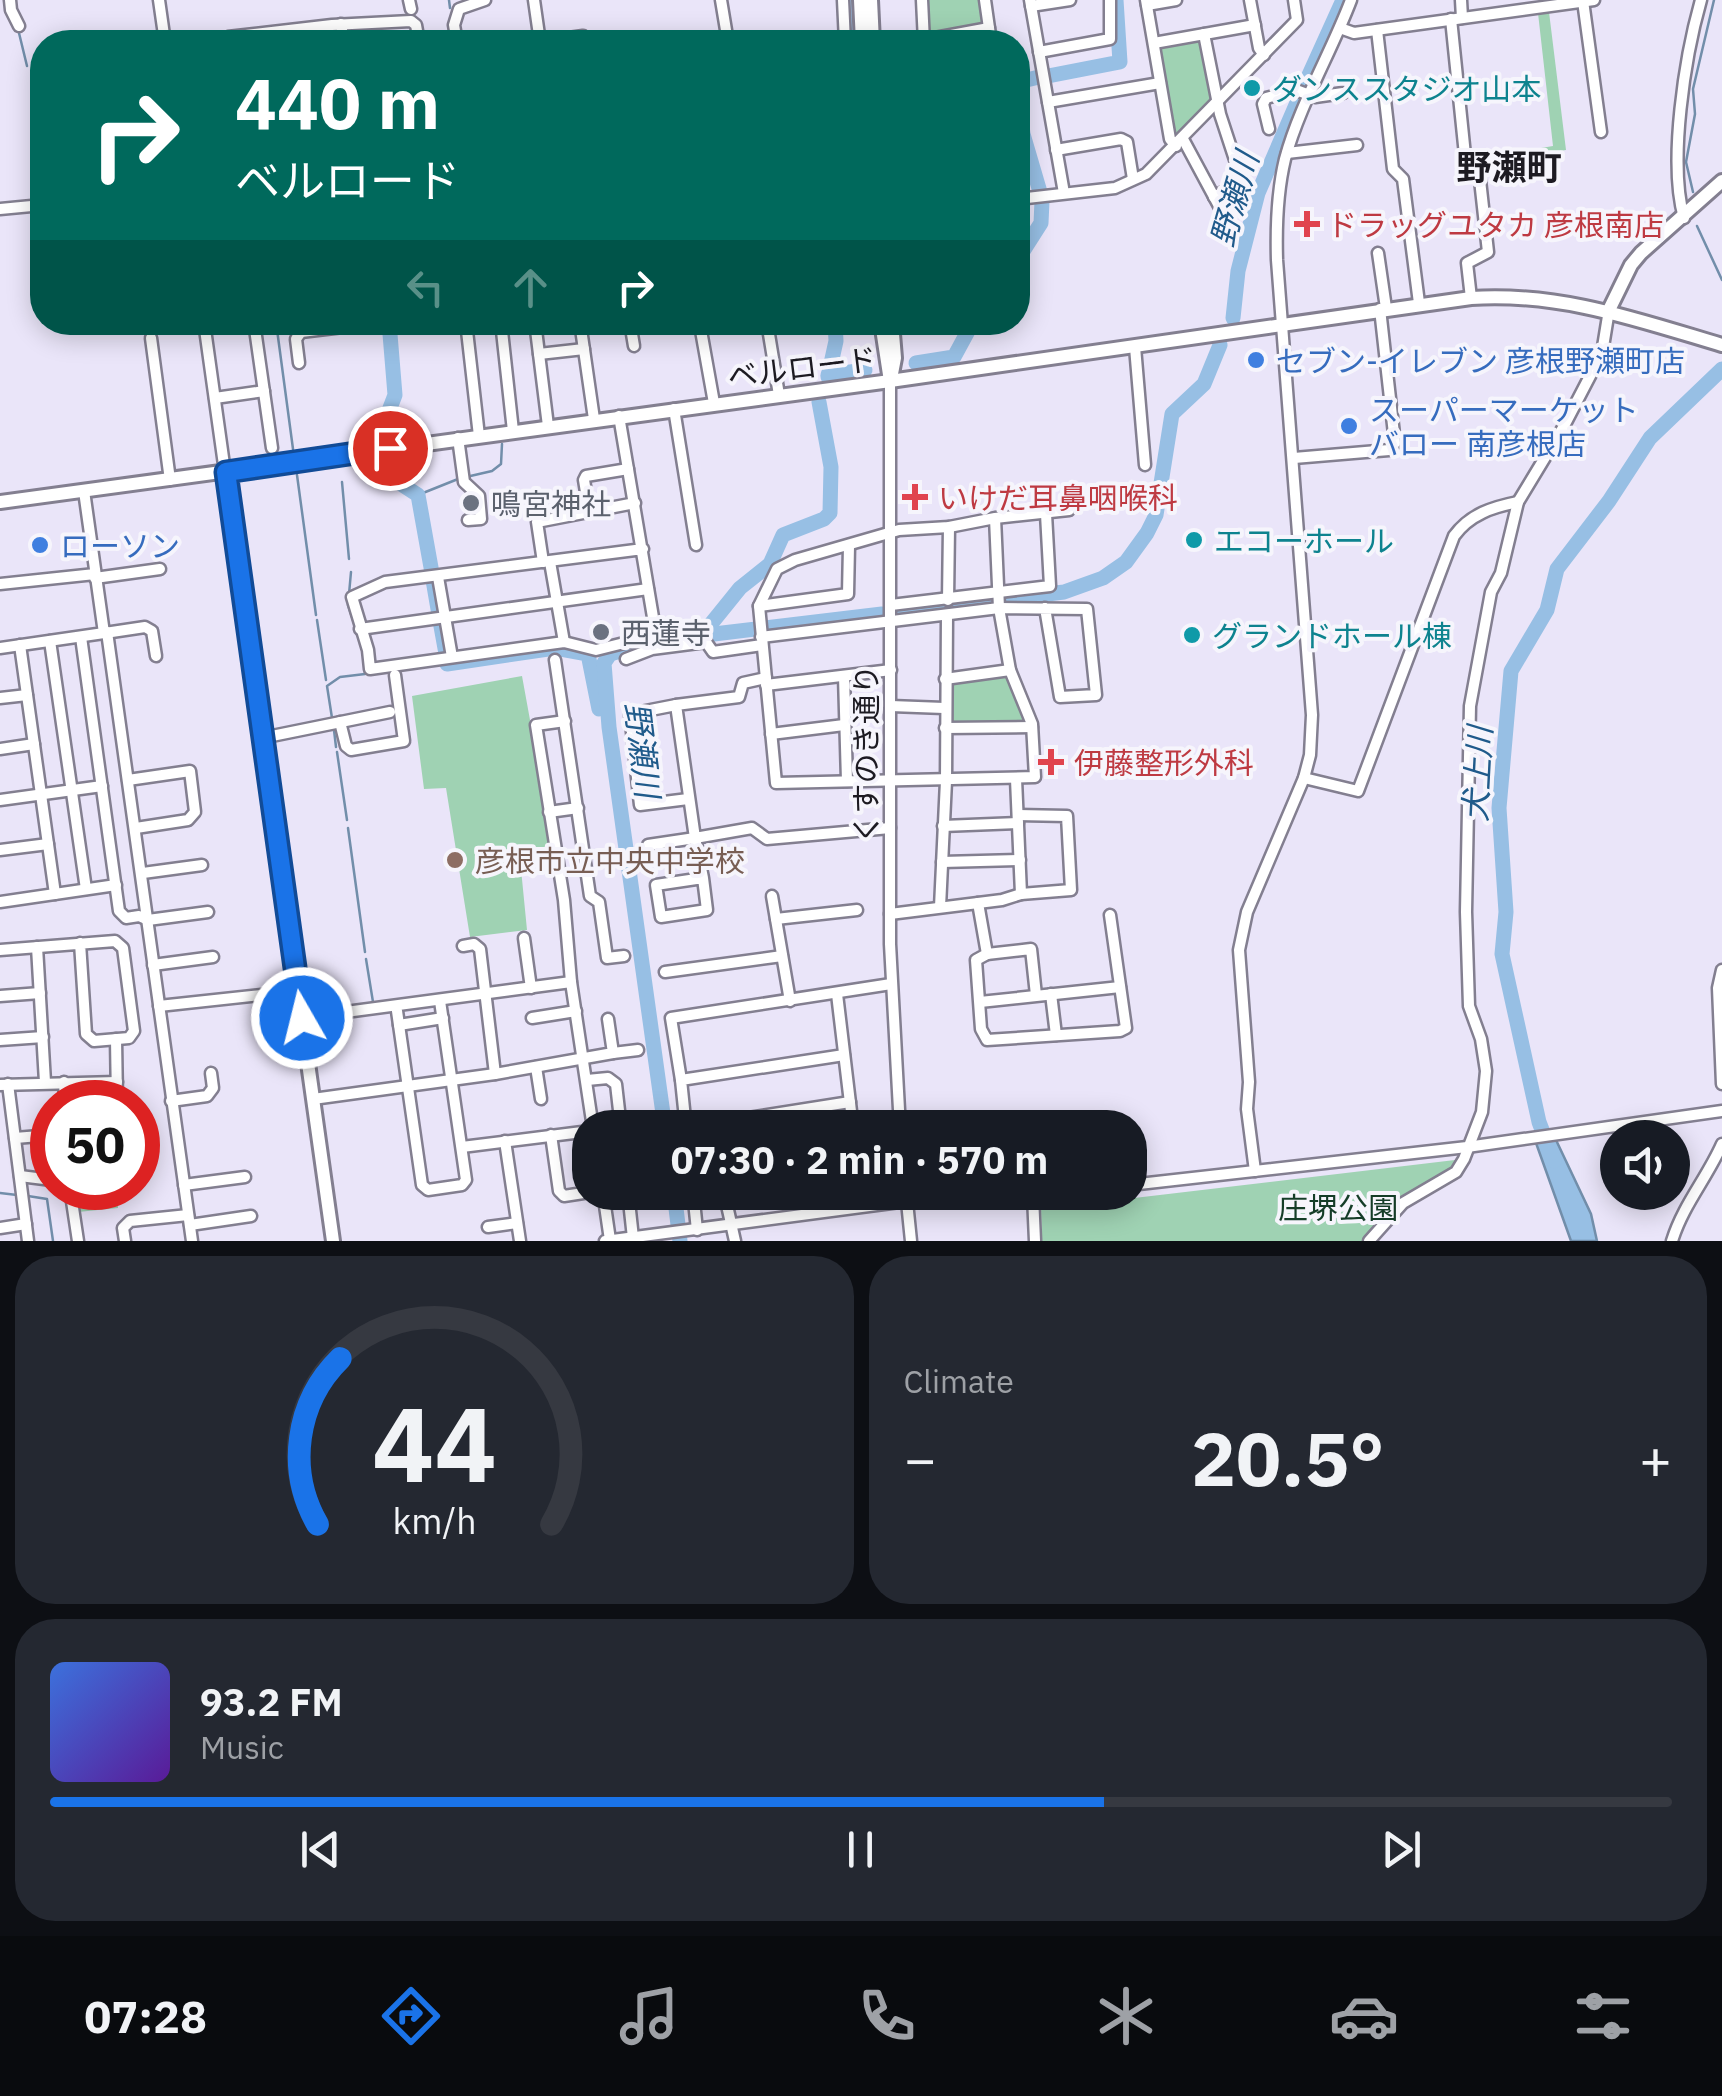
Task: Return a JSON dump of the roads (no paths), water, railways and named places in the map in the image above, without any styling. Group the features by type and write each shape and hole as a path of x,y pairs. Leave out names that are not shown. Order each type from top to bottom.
{"main road":[{"path":"863,30 864,1"},
{"path":"864,1 870,30"},
{"path":"1615,312 1631,266 1722,181"},
{"name":"ベルロード","path":"0,502 1471,298 1537,297 1615,312 1722,345"},
{"name":"くすのき通り","path":"883,335 890,381"},
{"name":"くすのき通り","path":"890,381 895,358 893,335"},
{"path":"226,472 333,1241"}],"street":[{"path":"10,0 19,26"},
{"path":"159,0 163,30"},
{"path":"455,30 459,10 486,0"},
{"path":"534,0 538,30"},
{"path":"720,0 726,30"},
{"path":"843,0 844,30"},
{"path":"922,0 923,30"},
{"path":"979,30 989,28 985,0"},
{"path":"1064,194 1031,3 1070,0"},
{"path":"1039,52 1110,39 1110,0"},
{"path":"1176,0 1147,2 1170,138 1180,142 1226,219"},
{"path":"1250,0 1264,54"},
{"path":"1030,198 1115,188 1158,165 1296,20 1294,0"},
{"path":"1255,1171 1247,1109 1239,950 1246,912 1304,778 1312,715 1276,225 1287,153 1351,0"},
{"path":"1460,0 1456,18 1468,157 1488,252 1467,264 1471,298"},
{"path":"1504,0 1505,13"},
{"path":"1340,28 1354,33 1590,0 1600,132"},
{"path":"1684,218 1679,202 1678,156 1684,78 1702,0"},
{"path":"297,30 411,21 417,30"},
{"path":"341,24 342,30"},
{"path":"1154,43 1254,25"},
{"path":"1377,30 1393,168 1403,179 1419,304"},
{"path":"1204,34 1217,104 1240,175 1236,185 1214,196"},
{"path":"1048,102 1160,83"},
{"path":"1269,129 1263,104 1266,98 1296,90 1309,95 1344,93"},
{"path":"1056,150 1121,139 1126,142 1133,179"},
{"path":"1287,153 1358,146"},
{"path":"0,208 30,206"},
{"path":"1294,458 1390,450 1395,443 1378,252"},
{"path":"1369,1241 1403,1203 1456,1172 1482,1112 1486,1071 1470,1006 1466,912 1470,706 1491,592 1502,574 1518,502 1602,353 1615,312"},
{"path":"206,335 226,472"},
{"path":"256,335 272,448"},
{"path":"298,335 299,363"},
{"path":"467,335 479,436"},
{"path":"502,335 514,431"},
{"path":"537,335 548,426"},
{"path":"582,335 594,420"},
{"path":"632,335 634,346"},
{"path":"702,335 714,404"},
{"path":"769,335 779,395"},
{"path":"152,338 170,480"},
{"path":"1134,347 1146,465"},
{"path":"539,354 584,348"},
{"name":"くすのき通り","path":"890,381 890,984 899,1110"},
{"path":"215,398 264,391"},
{"path":"674,409 696,546"},
{"path":"618,416 643,549 656,635 596,650 564,642 370,670 352,596 384,582 643,549"},
{"path":"458,438 464,482 478,496 480,507 481,519 468,520"},
{"path":"589,510 586,476 628,469"},
{"path":"84,492 136,828 192,1241"},
{"path":"1304,778 1358,791 1454,536 1463,524 1492,508 1518,502"},
{"path":"564,642 537,522 635,503"},
{"path":"995,518 998,600 1010,670 1032,728 1035,777 776,783 759,606 777,569 795,560 892,532 949,527 995,518 1069,510"},
{"path":"626,659 652,649 706,642 713,652 761,635 947,615 1050,586 1046,514"},
{"path":"948,600 949,527"},
{"path":"759,606 848,594 849,546"},
{"path":"0,584 160,568"},
{"path":"438,578 452,657"},
{"path":"360,629 648,589"},
{"path":"891,605 998,600 1045,608 1086,609 1096,694 1060,698 1045,608"},
{"path":"940,907 947,615"},
{"path":"0,648 146,627 152,631 156,656"},
{"path":"81,636 119,911 126,918 139,916 148,920 208,912"},
{"path":"50,641 86,889"},
{"path":"20,645 55,894"},
{"path":"555,660 590,896"},
{"path":"688,799 640,805 630,714 738,697 743,683 891,670"},
{"path":"945,679 1010,670"},
{"path":"340,722 350,750 404,741 395,676"},
{"path":"844,676 847,780"},
{"path":"0,698 27,695"},
{"path":"676,706 688,799 703,878 708,910 661,917 656,885 703,878"},
{"path":"891,706 944,708"},
{"path":"262,738 390,712"},
{"path":"566,721 536,725 564,900 590,1110"},
{"path":"771,734 844,725"},
{"path":"945,728 1032,728"},
{"path":"0,749 34,744"},
{"path":"128,780 190,771 196,812 188,820 136,828"},
{"path":"1016,779 1021,894"},
{"path":"0,800 102,786"},
{"path":"549,812 578,808"},
{"path":"890,914 1071,890 1067,816 944,826"},
{"path":"648,845 752,828 767,838 890,828"},
{"path":"0,850 48,844"},
{"path":"942,862 1020,860"},
{"path":"142,873 202,866"},
{"path":"0,902 116,885"},
{"path":"564,900 590,896 599,902 607,958 624,956"},
{"path":"772,896 790,1001"},
{"path":"978,903 988,954"},
{"path":"776,918 857,910"},
{"path":"1036,995 1031,949 988,954 976,960 981,1030 988,1040 1120,1032 1126,1028 1110,915"},
{"path":"524,938 531,988"},
{"path":"0,950 114,940 123,948 134,1031 129,1038 94,1041 86,1034 80,943"},
{"path":"463,946 474,944 480,948 495,1074"},
{"path":"36,948 45,1080"},
{"path":"664,972 782,956"},
{"path":"153,965 212,957"},
{"path":"1722,970 1718,988 1722,1084"},
{"path":"301,1018 572,982"},
{"path":"684,1110 670,1018 890,984"},
{"path":"980,1002 1120,988"},
{"path":"159,1006 298,991"},
{"path":"0,996 40,994"},
{"path":"837,994 851,1110"},
{"path":"1051,994 1056,1035"},
{"path":"397,1011 422,1186 428,1190 462,1186 466,1180 440,1002"},
{"path":"532,1018 576,1011"},
{"path":"399,1025 443,1018"},
{"path":"608,1019 613,1053"},
{"path":"0,1040 43,1038"},
{"path":"116,1039 117,1080"},
{"path":"314,1100 638,1050"},
{"path":"681,1080 844,1055"},
{"path":"536,1067 541,1099"},
{"path":"172,1101 207,1096 213,1088 211,1072"},
{"path":"588,1080 608,1078 616,1084 619,1110"},
{"path":"28,1241 16,1138 4,1085 30,1083"},
{"path":"799,1110 850,1102"},
{"path":"1147,1183 1466,1147 1722,1112"},
{"path":"462,1147 572,1132"},
{"path":"551,1135 559,1191 564,1196 572,1195"},
{"path":"16,1138 30,1137"},
{"path":"505,1141 520,1241"},
{"path":"1672,1241 1680,1212 1722,1144"},
{"path":"20,1176 30,1177"},
{"path":"184,1186 245,1177"},
{"path":"73,1210 78,1241"},
{"path":"604,1210 608,1241 828,1210"},
{"path":"630,1210 633,1238"},
{"path":"693,1210 694,1230"},
{"path":"728,1210 735,1241"},
{"path":"907,1210 910,1241"},
{"path":"1033,1210 1034,1241"},
{"path":"125,1241 123,1228 130,1221 250,1216"},
{"path":"488,1227 517,1223"},
{"path":"0,1228 26,1224"}],"water":[{"path":"1556,1140 1591,1214 1597,1241 1571,1241 1536,1143"}],"waterway":[{"path":"449,0 450,8"},
{"path":"849,0 850,30"},
{"path":"1048,76 1120,62 1116,0"},
{"name":"野瀬川","path":"1304,86 1343,0"},
{"path":"1693,192 1686,162 1695,114 1693,89 1714,0"},
{"path":"19,33 27,66"},
{"path":"1030,79 1039,77"},
{"name":"野瀬川","path":"1233,318 1238,271 1258,193 1299,98"},
{"path":"1030,158 1040,192"},
{"path":"1030,240 1041,223 1042,201"},
{"path":"1697,226 1722,280"},
{"path":"278,335 293,449"},
{"path":"388,436 385,421 395,395 390,335"},
{"path":"828,377 836,335"},
{"path":"916,363 954,357 966,335"},
{"name":"野瀬川","path":"900,612 1064,592 1103,578 1126,562 1156,515 1172,414 1204,384 1220,345"},
{"name":"犬上川","path":"1554,1161 1539,1122 1502,954 1506,912 1499,808 1511,671 1547,610 1557,569 1609,501 1650,438 1722,369"},
{"path":"828,375 865,370"},
{"path":"702,635 740,588 770,564 783,535 830,513 831,467 819,402"},
{"path":"466,477 492,471 501,464 502,444"},
{"path":"395,459 401,484 418,495 432,573"},
{"path":"297,475 316,615"},
{"path":"419,498 458,479"},
{"path":"342,482 349,559"},
{"path":"351,572 348,605 359,638"},
{"path":"433,580 439,615"},
{"name":"野瀬川","path":"662,1110 609,727 604,663 610,654 673,636 882,614"},
{"path":"317,620 326,680"},
{"path":"440,621 446,654"},
{"path":"447,661 555,648 588,654 599,709"},
{"path":"332,718 327,686 340,677 365,674 365,670"},
{"path":"334,730 336,747"},
{"path":"337,752 347,820"},
{"path":"348,828 365,952"},
{"path":"366,959 373,1002"},
{"path":"0,1193 17,1195"},
{"path":"28,1196 47,1199 53,1241"},
{"name":"野瀬川","path":"676,1210 680,1241"}],"place":[{"name":"ダンススタジオ山本","path":"1252,88"},
{"name":"ドラッグユタカ 彦根南店","path":"1307,224"},
{"name":"セブン-イレブン 彦根野瀬町店","path":"1256,360"},
{"name":"スーパーマーケット バロー 南彦根店","path":"1349,426"},
{"name":"いけだ耳鼻咽喉科","path":"915,497"},
{"name":"鳴宮神社","path":"471,503"},
{"name":"エコーホール","path":"1194,540"},
{"name":"ローソン","path":"40,545"},
{"name":"西蓮寺","path":"601,632"},
{"name":"グランドホール棟","path":"1192,635"},
{"name":"伊藤整形外科","path":"1051,762"},
{"name":"彦根市立中央中学校","path":"455,860"}],"district":[{"name":"野瀬町","path":"1509,167"}],"park label":[{"name":"庄堺公園","path":"1338,1207"}]}
